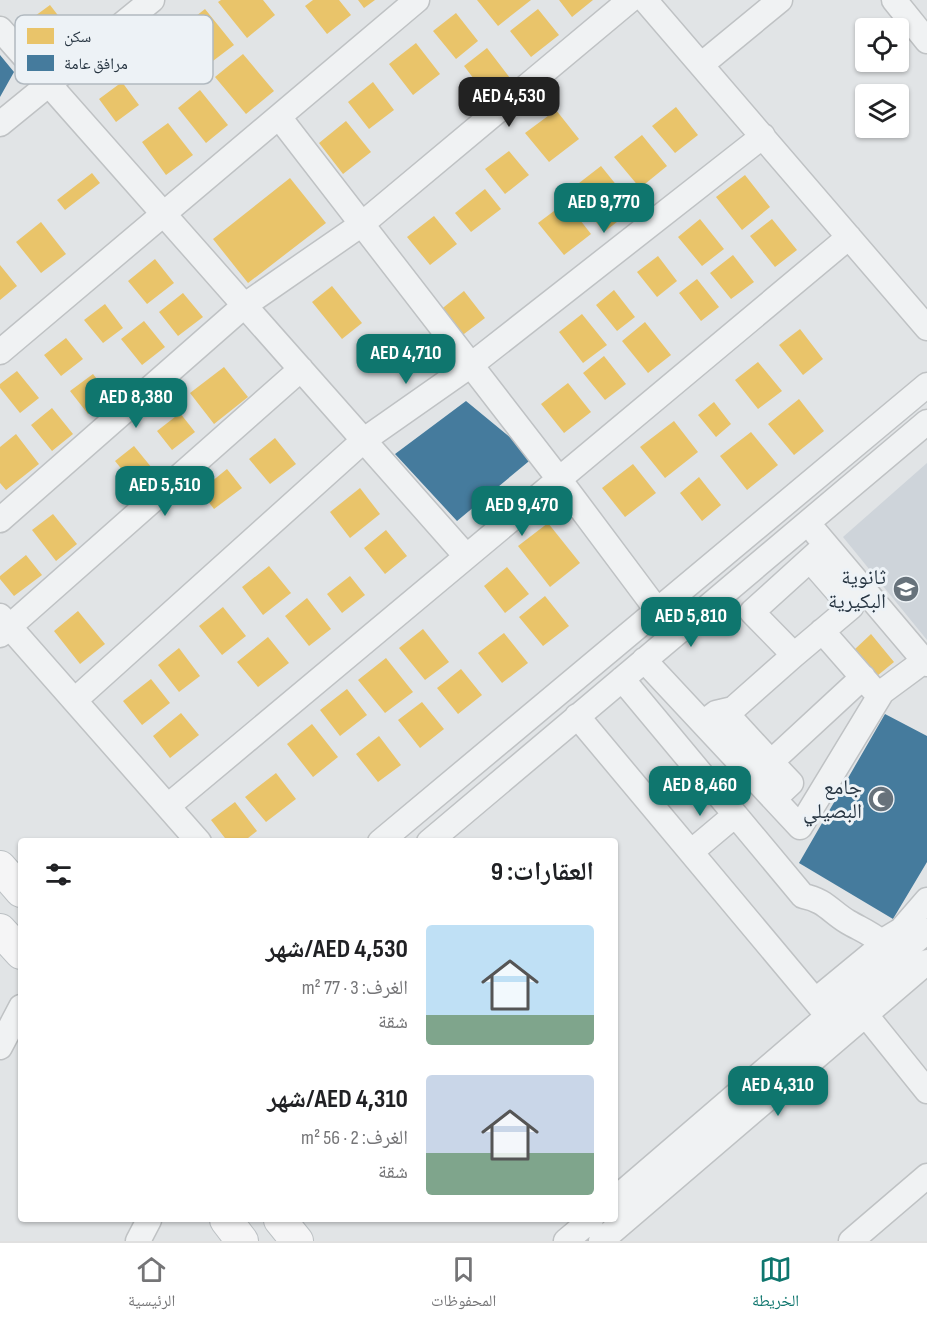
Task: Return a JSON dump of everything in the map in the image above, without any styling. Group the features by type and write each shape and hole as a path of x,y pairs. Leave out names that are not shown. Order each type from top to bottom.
{"main road":[{"path":"0,867 18,888"},
{"path":"0,930 18,950"},
{"path":"228,1222 242,1241"},
{"path":"282,1222 297,1241"}],"street":[{"path":"134,15 152,0"},
{"path":"0,352 417,0"},
{"path":"0,520 245,305 362,224 630,0"},
{"path":"645,0 927,328"},
{"path":"701,65 780,0"},
{"path":"894,0 925,34"},
{"path":"0,29 15,45"},
{"path":"0,124 49,84"},
{"path":"51,84 466,556"},
{"path":"279,117 559,478 657,610"},
{"path":"75,700 364,440 471,365 763,136"},
{"path":"168,806 849,237"},
{"path":"196,838 75,700 3,626 301,369"},
{"path":"385,838 927,385"},
{"path":"434,838 927,422"},
{"path":"703,723 716,713 733,709 851,607 818,552 807,523"},
{"path":"637,627 650,655 703,723 800,827 882,692 926,663 818,552"},
{"path":"794,655 752,612 818,552"},
{"path":"822,631 880,697"},
{"path":"771,762 863,677"},
{"path":"622,679 803,896 817,899 847,922 873,935 881,942"},
{"path":"724,711 791,783 774,799"},
{"path":"577,716 822,1008"},
{"path":"691,852 735,815"},
{"path":"618,1196 822,1008 881,942 901,930 927,900"},
{"path":"822,1008 927,931"},
{"path":"601,1241 927,962"},
{"path":"0,1047 18,1013"},
{"path":"865,1014 927,1091"},
{"path":"851,1241 927,1176"},
{"path":"138,1241 148,1222"},
{"path":"566,1241 589,1222"}],"shaded area":[{"name":"ثانوية البكيرية","path":"927,463 927,640 843,537"}],"building: سكن":[{"path":"221,0 263,0 275,15 247,38 218,2"},
{"path":"313,0 339,0 351,15 327,34 305,6"},
{"path":"358,0 375,0 364,8"},
{"path":"477,0 531,0 498,26"},
{"path":"559,0 593,0 572,17"},
{"path":"50,5 58,15 36,15"},
{"path":"205,9 210,15 197,15"},
{"path":"538,9 559,35 531,57 510,31"},
{"path":"456,13 478,41 456,59 433,31"},
{"path":"213,19 234,45 213,61"},
{"path":"416,43 440,74 413,95 389,64"},
{"path":"487,48 510,78 487,96 464,66"},
{"path":"243,54 274,91 246,114 215,77"},
{"path":"373,82 394,110 369,129 348,102"},
{"path":"119,84 123,84 139,105 116,122 99,99"},
{"path":"200,90 228,125 206,143 178,108"},
{"path":"676,107 698,135 675,153 652,126"},
{"path":"556,110 579,139 549,162 525,133"},
{"path":"346,121 371,152 343,174 319,143"},
{"path":"168,123 193,155 166,175 142,142"},
{"path":"642,135 667,166 640,188 614,157"},
{"path":"509,151 529,175 505,194 485,169"},
{"path":"601,166 635,208 604,232 570,190"},
{"path":"92,173 100,183 65,210 57,200"},
{"path":"745,175 770,207 742,230 716,197"},
{"path":"290,178 326,223 248,283 213,239"},
{"path":"485,189 501,209 471,232 455,213"},
{"path":"566,202 591,234 564,255 538,223"},
{"path":"434,216 457,244 430,265 407,237"},
{"path":"700,219 724,249 702,266 678,237"},
{"path":"772,219 797,250 775,267 750,236"},
{"path":"41,222 66,254 41,273 16,242"},
{"path":"733,255 754,282 731,299 710,273"},
{"path":"658,256 677,281 657,297 637,272"},
{"path":"155,259 174,283 147,304 128,281"},
{"path":"0,265 17,286 0,300"},
{"path":"697,279 719,307 701,321 679,293"},
{"path":"332,286 362,323 342,339 312,302"},
{"path":"614,290 635,317 617,331 596,305"},
{"path":"464,291 485,318 460,337 439,311"},
{"path":"183,293 203,317 178,336 159,312"},
{"path":"105,304 123,328 103,343 84,320"},
{"path":"582,314 607,345 583,363 559,332"},
{"path":"144,321 165,347 142,365 121,339"},
{"path":"645,322 671,355 648,373 622,341"},
{"path":"800,329 823,359 803,375 779,345"},
{"path":"66,338 83,359 61,376 44,355"},
{"path":"604,356 626,384 605,400 583,373"},
{"path":"758,362 782,391 758,409 735,380"},
{"path":"224,367 248,397 214,424 190,393"},
{"path":"17,371 39,398 20,413 0,388 0,384"},
{"path":"93,374 111,397 88,414 70,391"},
{"path":"568,383 591,412 564,433 541,404"},
{"path":"799,399 824,431 794,455 768,424"},
{"path":"714,402 731,424 716,437 698,415"},
{"path":"52,408 73,434 52,451 31,425"},
{"path":"180,413 195,432 172,450 157,431"},
{"path":"674,421 698,452 665,478 640,447"},
{"path":"751,432 778,465 747,490 720,456"},
{"path":"16,434 39,464 6,490 0,483 0,447"},
{"path":"275,438 296,464 270,484 249,459"},
{"path":"134,446 156,473 137,488 115,461"},
{"path":"633,464 656,493 625,517 602,488"},
{"path":"227,469 242,488 214,509 200,491"},
{"path":"699,477 721,505 702,521 680,493"},
{"path":"360,488 380,514 350,538 330,512"},
{"path":"53,514 77,544 56,561 32,530"},
{"path":"548,523 580,563 550,587 518,546"},
{"path":"386,530 407,556 385,574 364,548"},
{"path":"26,555 42,575 14,596 0,576"},
{"path":"269,566 291,593 263,615 242,587"},
{"path":"507,567 529,594 505,613 484,586"},
{"path":"350,576 365,595 342,613 327,594"},
{"path":"545,596 569,626 543,646 519,617"},
{"path":"307,598 331,629 309,646 285,616"},
{"path":"223,607 246,636 222,655 199,626"},
{"path":"78,611 105,644 80,664 54,631"},
{"path":"423,629 449,662 425,680 399,648"},
{"path":"504,633 528,663 502,683 478,653"},
{"path":"871,634 894,662 877,676 854,650"},
{"path":"268,637 289,663 258,687 237,662"},
{"path":"179,648 200,676 179,692 158,665"},
{"path":"386,658 413,692 385,713 358,680"},
{"path":"461,669 482,695 458,714 437,688"},
{"path":"151,679 170,703 142,725 123,701"},
{"path":"347,689 367,715 340,736 320,710"},
{"path":"422,702 444,729 420,748 398,720"},
{"path":"181,713 199,735 170,758 153,736"},
{"path":"312,724 338,757 313,777 287,744"},
{"path":"379,736 401,765 378,782 356,754"},
{"path":"276,773 296,799 266,822 245,797"},
{"path":"235,802 257,831 248,838 225,838 211,820"}],"building: مرافق عامة":[{"path":"0,55 14,72 0,97"},
{"path":"466,401 534,457 457,521 395,454"},
{"name":"جامع البصيلي","path":"885,714 927,736 927,862 893,919 799,863"}],"place":[{"name":"ثانوية البكيرية","path":"906,589"},
{"name":"جامع البصيلي","path":"881,799"}]}
